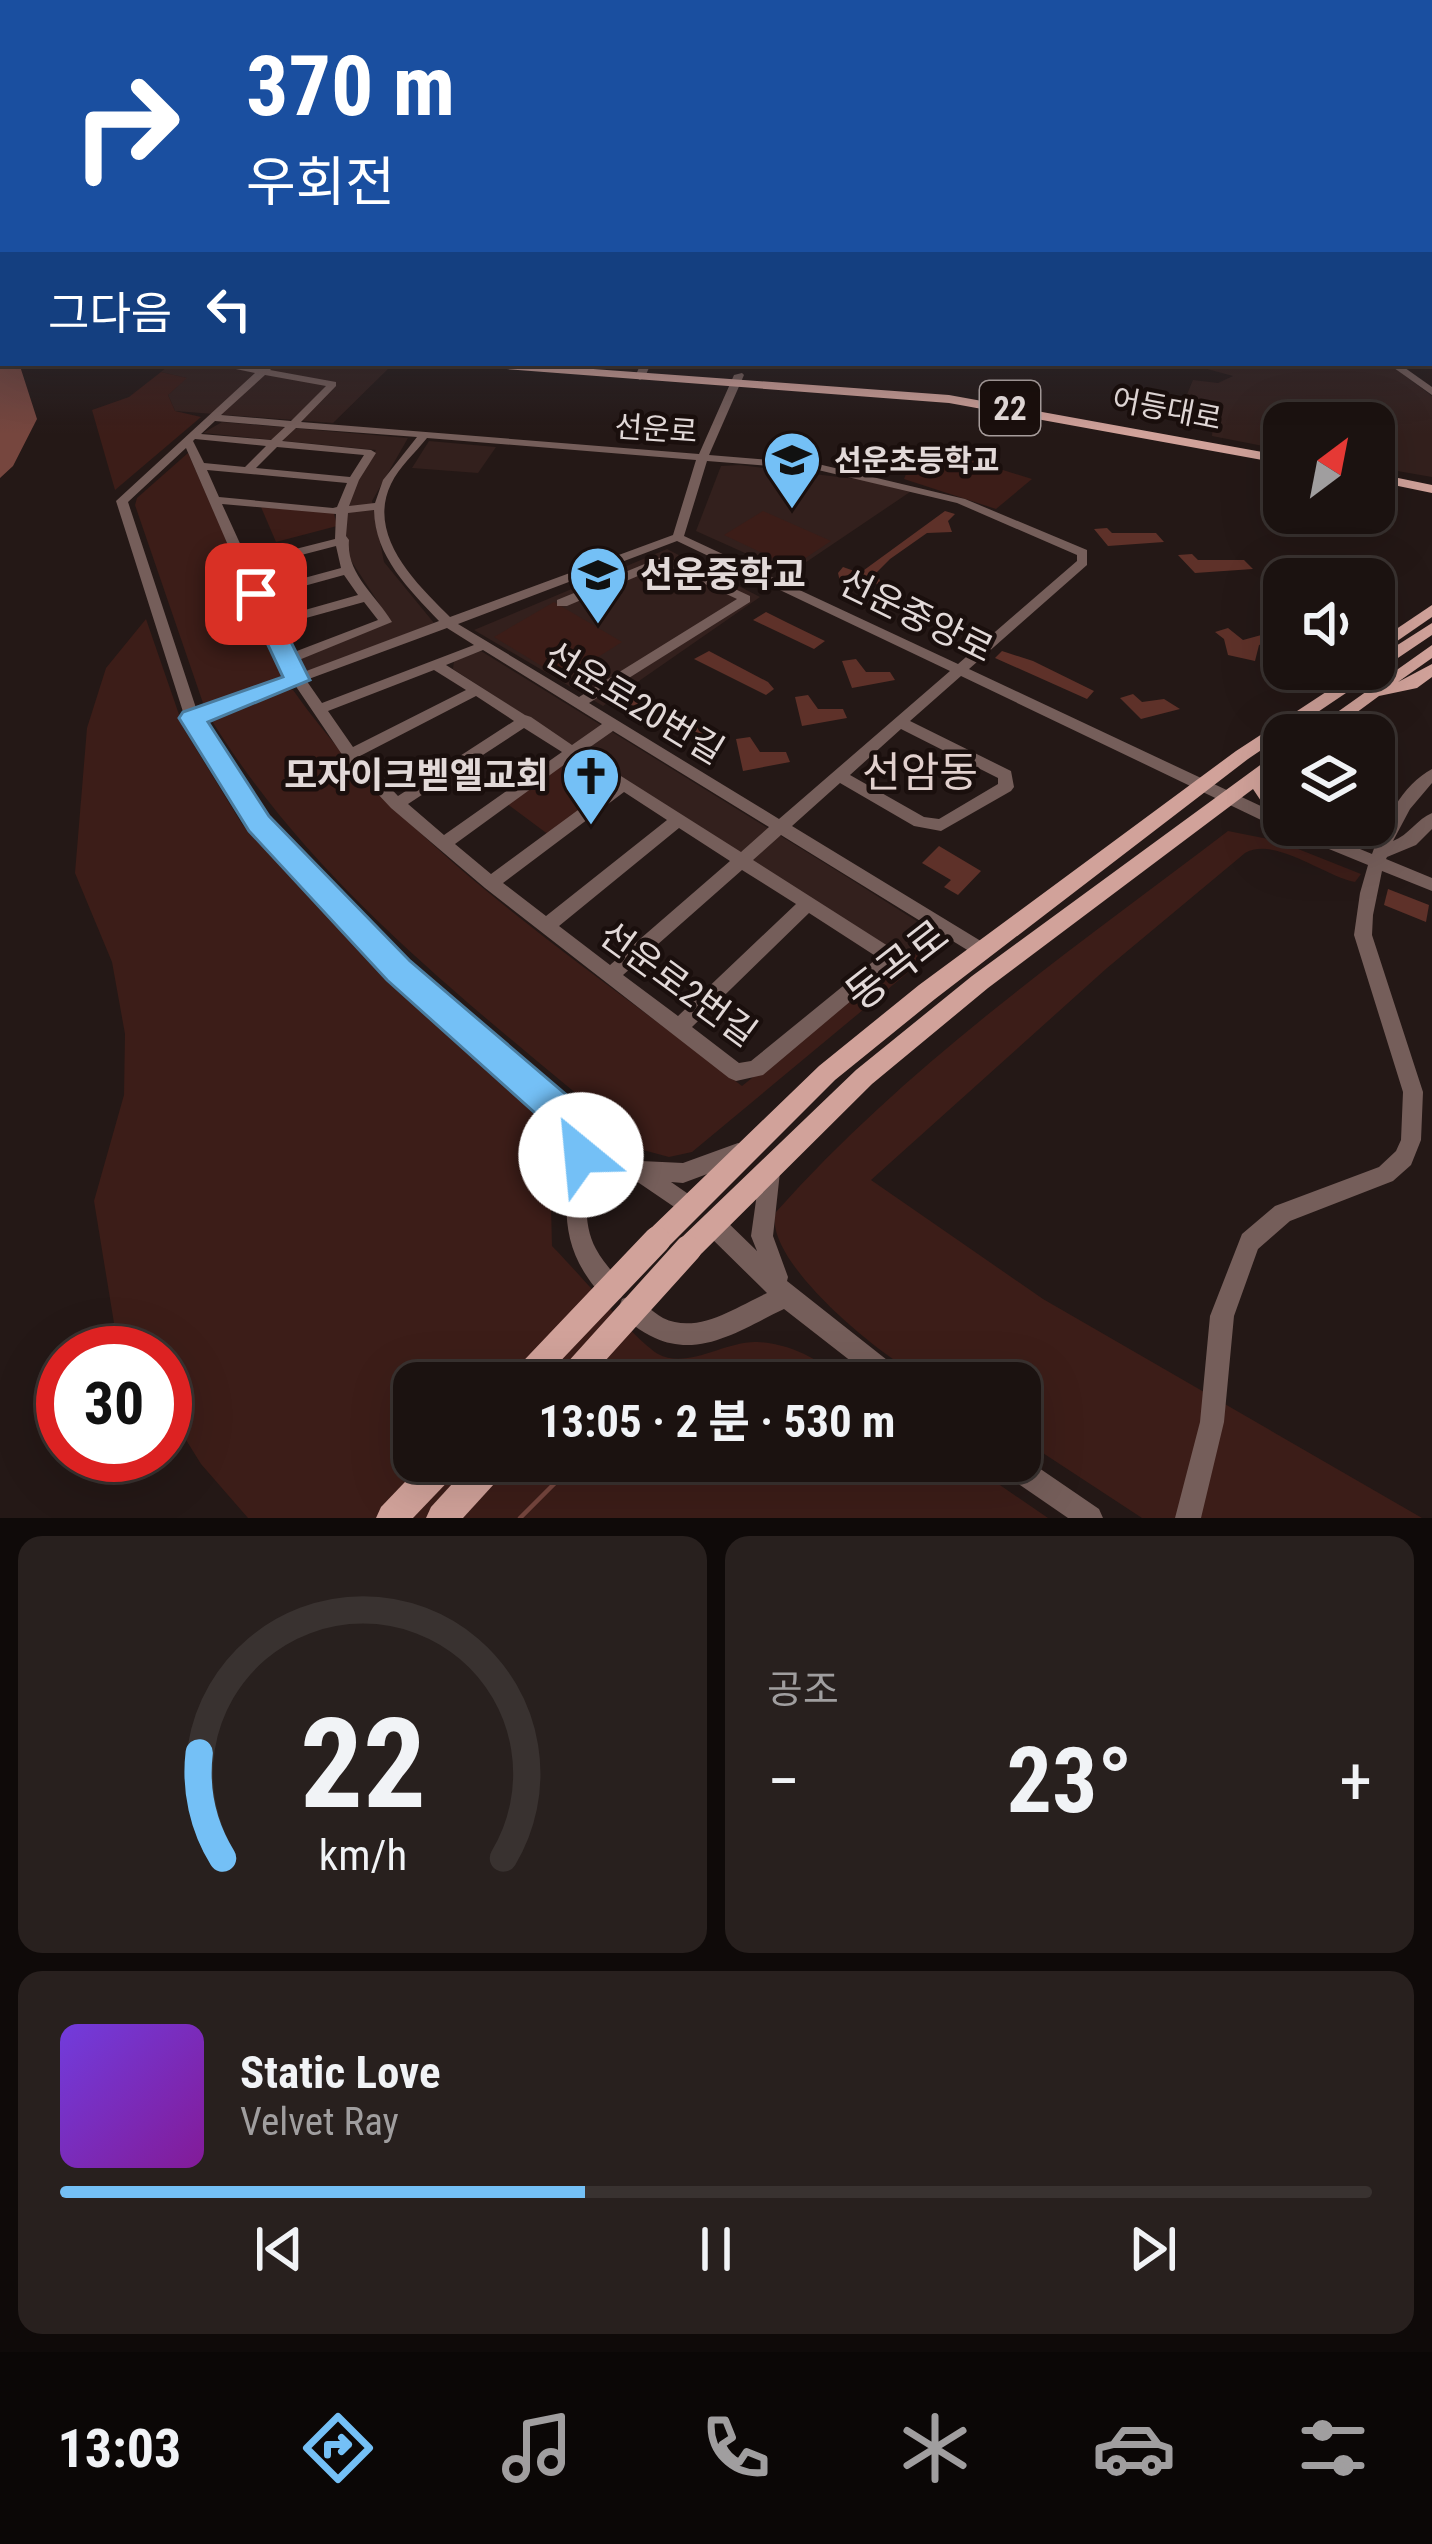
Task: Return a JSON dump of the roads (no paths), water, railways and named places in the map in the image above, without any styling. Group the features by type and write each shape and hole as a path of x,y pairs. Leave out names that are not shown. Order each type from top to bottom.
{"main road":[{"name":"어등대로","path":"555,366 644,369"},
{"name":"어등대로","path":"611,366 992,406 1263,453"},
{"path":"1395,479 1432,486"},
{"path":"1395,637 1432,610"},
{"name":"동곡로","path":"1395,653 1432,628"},
{"path":"1343,714 1432,650"},
{"path":"1372,693 1411,684 1432,669"},
{"path":"1300,714 1327,690"},
{"name":"동곡로","path":"1301,714 1339,690"},
{"name":"동곡로","path":"540,1362 826,1073 1263,741"},
{"name":"동곡로","path":"586,1362 688,1249 864,1078 980,982 1263,772"},
{"path":"1255,778 1263,790"},
{"path":"392,1518 426,1482"},
{"path":"442,1518 475,1482"}],"street":[{"path":"227,366 333,384 248,471"},
{"path":"269,366 122,501 192,718 259,823 399,970 617,1160 689,1207"},
{"path":"1396,366 1432,392"},
{"path":"192,718 678,537 703,456 735,379"},
{"name":"선운로","path":"215,418 792,463 885,479 961,501 1080,550 1083,562 954,671"},
{"path":"218,500 340,510 380,506 381,493 424,435"},
{"path":"192,439 370,451 350,479 340,510 347,570 386,619 382,626 285,661"},
{"name":"선운로2번길","path":"192,439 285,661 350,755 397,804 491,883 736,1072 747,1072 884,963 882,951 809,902 435,664"},
{"path":"200,466 350,479"},
{"name":"선운로20번길","path":"380,506 391,560 448,623 983,951"},
{"name":"선운중앙로","path":"678,537 1263,815"},
{"path":"243,566 343,540"},
{"path":"562,603 664,560 746,599 578,704"},
{"path":"256,595 347,570"},
{"path":"269,624 366,597"},
{"path":"318,710 482,646"},
{"path":"611,975 954,671"},
{"path":"350,755 477,690"},
{"path":"397,804 526,720"},
{"path":"838,775 920,822 941,825 1006,788 1006,775 901,722"},
{"path":"444,843 612,724"},
{"path":"1188,1518 1212,1422 1222,1316 1250,1241 1283,1214 1386,1174 1404,1158 1411,1140 1413,1092 1363,935 1363,916 1386,835 1408,797 1432,773"},
{"path":"491,883 623,785"},
{"path":"1382,858 1410,841 1430,820 1408,797"},
{"path":"546,926 678,820"},
{"name":"선운중앙로","path":"1348,846 1432,885"},
{"path":"679,1027 809,902"},
{"path":"584,1133 575,1210 579,1249 588,1266 645,1322 670,1336 698,1336 786,1296"},
{"path":"617,1160 648,1172 683,1173 715,1159 730,1159 766,1133"},
{"path":"771,1167 762,1236 786,1296"},
{"path":"713,1224 786,1296 871,1362"},
{"path":"1037,1482 1090,1518"}],"waterway":[{"path":"520,1518 556,1482"}],"place":[{"name":"선운초등학교","path":"792,511"},
{"name":"선운중학교","path":"598,626"},
{"name":"모자이크벧엘교회","path":"591,827"}],"district":[{"name":"선암동","path":"920,772"}]}
